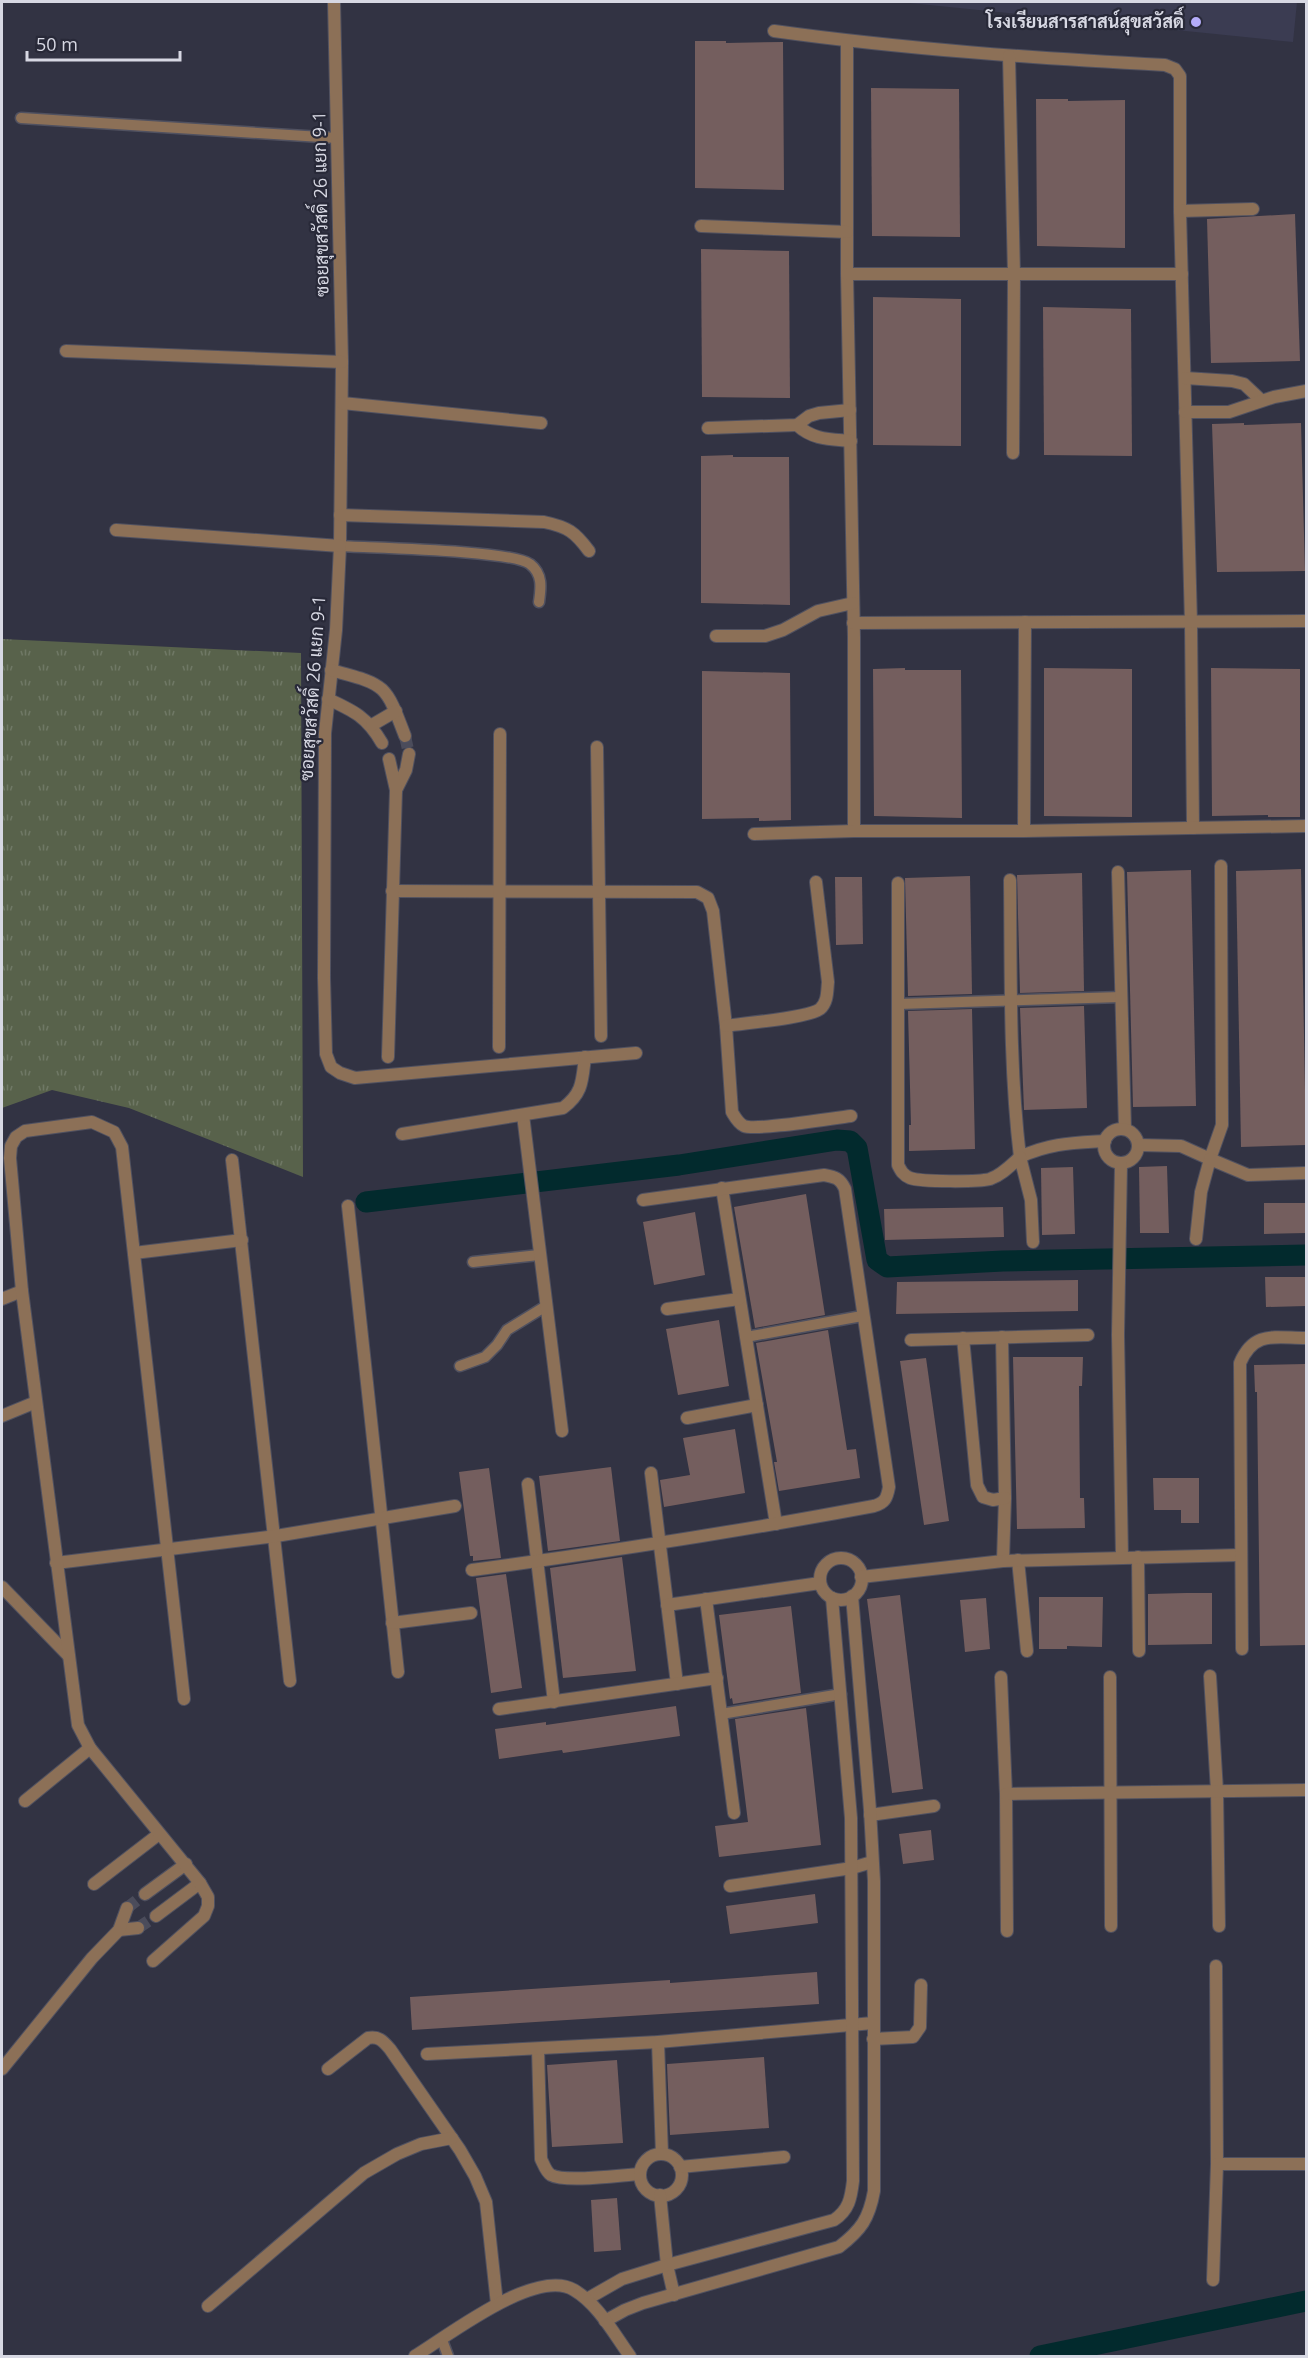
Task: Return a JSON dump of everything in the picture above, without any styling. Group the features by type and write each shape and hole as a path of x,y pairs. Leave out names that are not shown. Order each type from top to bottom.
{"street":[{"name":"ซอยสุขสวัสดิ์ 26 แยก 9-1","path":"334,2 342,403 336,630 325,733 326,1054 332,1067 340,1073 355,1078 636,1053"},
{"path":"774,31 847,41 1009,56 1165,65 1174,69 1180,76 1180,211 1191,622 1193,828"},
{"path":"847,41 847,274 851,441 854,831"},
{"path":"1009,56 1014,275 1014,453"},
{"path":"1180,211 1253,209"},
{"path":"701,226 847,232"},
{"path":"847,274 1182,274"},
{"path":"66,351 342,362"},
{"path":"1185,378 1244,384 1261,400"},
{"path":"1185,412 1229,412 1261,400 1306,391"},
{"path":"342,403 541,423"},
{"path":"708,428 797,425 819,412 850,410"},
{"path":"797,425 806,433 817,438 851,441"},
{"path":"340,515 544,522 563,526 578,536 590,551"},
{"path":"116,530 340,546"},
{"path":"716,636 765,636 783,630 818,611 853,603"},
{"path":"853,623 1306,621"},
{"path":"1024,831 1025,622"},
{"path":"331,670 379,685 390,698 405,736"},
{"path":"328,699 356,712 372,725 382,743"},
{"path":"372,725 396,711"},
{"path":"499,1047 500,734"},
{"path":"597,747 601,1036"},
{"path":"396,790 406,770 409,753"},
{"path":"388,1057 396,790 389,759"},
{"path":"754,834 1306,826"},
{"path":"1196,1239 1201,1192 1222,1125 1221,866"},
{"path":"1118,872 1125,1129"},
{"path":"1010,880 1016,1123 1020,1157 1031,1200 1033,1242"},
{"path":"726,1026 806,1014 820,1009 827,998 828,982 816,882"},
{"path":"898,883 898,1165 902,1173 910,1178 923,1180 988,1179 1000,1174 1020,1157 1041,1148 1059,1144 1105,1142"},
{"path":"392,891 680,891 697,892 708,897 713,911 726,1026 732,1112 736,1119 744,1126 763,1126 851,1116"},
{"path":"402,1134 563,1108 576,1098 581,1086 585,1057"},
{"path":"523,1115 562,1431"},
{"path":"153,1961 204,1916 208,1906 208,1897 186,1864 90,1748 78,1725 7,1180 11,1146 16,1137 26,1131 92,1122 114,1132 122,1147 183,1699"},
{"path":"1125,1129 1133,1133 1138,1144 1136,1155 1132,1160 1121,1164 1110,1160 1103,1148 1105,1142 1107,1135 1113,1131 1125,1129"},
{"path":"1138,1144 1181,1146 1248,1175 1306,1173"},
{"path":"232,1160 276,1536 290,1681"},
{"path":"1121,1164 1118,1335 1122,1557"},
{"path":"472,1570 659,1544 776,1524 874,1506 882,1504 887,1497 889,1487 844,1189 837,1177 824,1175 643,1200"},
{"path":"722,1188 776,1524"},
{"path":"348,1206 398,1672"},
{"path":"134,1253 242,1240"},
{"path":"2,1299 22,1291"},
{"path":"667,1309 739,1299"},
{"path":"911,1340 1088,1335"},
{"path":"1002,1337 1005,1498 1003,1561"},
{"path":"963,1338 977,1485 982,1497 993,1500 1005,1498"},
{"path":"1242,1649 1240,1363 1247,1347 1264,1338 1306,1338"},
{"path":"2,1416 36,1402"},
{"path":"687,1418 757,1405"},
{"path":"651,1473 677,1684"},
{"path":"528,1484 554,1702"},
{"path":"56,1563 276,1536 455,1506"},
{"path":"861,1577 1018,1560 1241,1555"},
{"path":"1138,1557 1139,1652"},
{"path":"838,1558 853,1562 861,1577 859,1590 845,1600 832,1598 823,1591 820,1583 820,1575 824,1567 838,1558"},
{"path":"1018,1560 1027,1651"},
{"path":"667,1605 820,1583"},
{"path":"2,1587 68,1655"},
{"path":"605,2321 625,2310 839,2247 857,2233 870,2211 874,2191 875,1944 870,1815 852,1596"},
{"path":"587,2299 622,2279 834,2220 843,2214 850,2200 853,2181 852,1868 848,1771 832,1598"},
{"path":"706,1599 734,1813"},
{"path":"392,1623 471,1613"},
{"path":"1210,1676 1217,1791 1219,1926"},
{"path":"1001,1677 1006,1794 1007,1931"},
{"path":"1110,1677 1111,1926"},
{"path":"499,1709 717,1678"},
{"path":"25,1801 90,1748"},
{"path":"1006,1794 1306,1790"},
{"path":"870,1815 934,1806"},
{"path":"94,1884 159,1834"},
{"path":"730,1886 852,1868 872,1862"},
{"path":"145,1894 186,1864"},
{"path":"156,1916 200,1883"},
{"path":"2,2069 92,1958 119,1930 127,1908"},
{"path":"119,1930 138,1928"},
{"path":"1213,2280 1216,2164 1216,1966"},
{"path":"873,2039 912,2037 920,2027 921,1985"},
{"path":"428,2054 658,2042 873,2023"},
{"path":"328,2069 368,2038 375,2037 382,2040 452,2138 476,2176 486,2202 498,2304"},
{"path":"658,2042 662,2154"},
{"path":"538,2049 541,2159 546,2170 552,2175 566,2179 640,2174"},
{"path":"208,2306 364,2173 397,2154 421,2144 452,2138"},
{"path":"662,2154 676,2160 680,2167 680,2183 675,2190 660,2195 645,2189 640,2174 647,2158 662,2154"},
{"path":"680,2167 784,2157"},
{"path":"1216,2164 1306,2164"},
{"path":"660,2195 667,2265 674,2295"},
{"path":"415,2356 519,2293 553,2285 573,2289 587,2299 630,2356"}],"lane":[{"path":"21,118 337,138"},
{"path":"340,546 518,559 530,564 538,573 542,583 539,602"},
{"path":"898,1004 1121,997"},
{"path":"473,1262 539,1254"},
{"path":"460,1366 485,1357 507,1330 546,1306"},
{"path":"746,1338 862,1316"},
{"path":"721,1714 841,1694"},
{"path":"442,2340 448,2356"}],"shaded area":[{"name":"โรงเรียนสารสาสน์สุขสวัสดิ์","path":"900,2 1297,2 1293,42"}],"green space":[{"path":"2,639 301,653 303,1177 129,1108 52,1090 2,1108"}],"building":[{"path":"695,41 783,42 784,190 695,188"},
{"path":"871,88 959,89 960,237 872,236"},
{"path":"1036,99 1125,100 1125,248 1037,246"},
{"path":"1295,214 1300,361 1211,363 1207,219"},
{"path":"701,249 789,251 790,398 702,397"},
{"path":"873,297 961,299 961,446 873,445"},
{"path":"1043,307 1131,309 1132,456 1044,455"},
{"path":"1244,423 1244,425 1301,423 1305,571 1217,572 1212,424"},
{"path":"733,455 733,457 789,457 790,605 701,603 701,456"},
{"path":"905,668 905,670 961,670 962,818 874,816 873,669"},
{"path":"1044,668 1132,669 1132,817 1044,816"},
{"path":"1211,668 1300,669 1300,817 1212,816"},
{"path":"702,671 790,673 791,820 702,819"},
{"path":"1301,869 1306,1145 1241,1147 1236,871"},
{"path":"1191,870 1196,1106 1133,1107 1127,872"},
{"path":"1082,873 1084,991 1020,993 1017,875"},
{"path":"970,876 972,994 908,996 905,878"},
{"path":"835,877 862,877 863,944 836,945"},
{"path":"1084,1006 1087,1108 1024,1110 1020,1008"},
{"path":"972,1009 975,1149 909,1151 909,1125 911,1125 908,1011"},
{"path":"1167,1166 1169,1233 1140,1233 1139,1167"},
{"path":"1073,1167 1075,1234 1042,1235 1041,1168"},
{"path":"806,1194 825,1315 755,1328 734,1207"},
{"path":"1264,1203 1306,1203 1306,1233 1264,1234"},
{"path":"1003,1207 1004,1237 885,1240 884,1209"},
{"path":"695,1212 705,1275 654,1285 643,1222"},
{"path":"1265,1277 1306,1277 1306,1306 1266,1307"},
{"path":"1078,1280 1078,1311 896,1314 897,1282"},
{"path":"719,1320 729,1386 678,1395 666,1329"},
{"path":"828,1330 847,1450 856,1449 860,1478 779,1491 774,1462 777,1462 756,1343"},
{"path":"1013,1357 1083,1357 1082,1386 1079,1386 1080,1498 1084,1498 1085,1528 1017,1529"},
{"path":"926,1358 949,1521 924,1525 900,1361"},
{"path":"1306,1364 1306,1645 1260,1646 1257,1392 1255,1392 1254,1365"},
{"path":"735,1429 745,1493 664,1507 660,1480 690,1475 683,1438"},
{"path":"611,1467 620,1541 548,1551 539,1476"},
{"path":"489,1468 501,1558 473,1561 473,1556 470,1556 459,1472"},
{"path":"1153,1478 1199,1478 1199,1523 1181,1523 1181,1510 1154,1510"},
{"path":"622,1557 636,1671 563,1678 550,1568"},
{"path":"506,1574 522,1688 491,1693 476,1578"},
{"path":"1212,1593 1212,1644 1148,1645 1148,1594"},
{"path":"900,1595 923,1789 892,1793 867,1599"},
{"path":"1039,1597 1103,1597 1102,1647 1067,1646 1067,1649 1039,1649"},
{"path":"986,1598 990,1649 965,1652 960,1600"},
{"path":"791,1606 801,1693 733,1704 732,1698 730,1699 719,1615"},
{"path":"676,1706 680,1736 563,1753 562,1750 499,1759 495,1729 546,1722 546,1725"},
{"path":"806,1708 821,1845 719,1857 715,1826 748,1822 735,1719"},
{"path":"931,1830 934,1860 903,1864 899,1834"},
{"path":"815,1894 818,1923 730,1934 726,1906"},
{"path":"817,1972 819,2004 412,2030 410,1997 670,1980 670,1983"},
{"path":"764,2057 769,2128 670,2135 667,2064"},
{"path":"617,2060 623,2143 552,2147 547,2065"},
{"path":"617,2198 621,2250 594,2252 591,2200"}],"waterway":[{"path":"366,1202 679,1165 837,1140 850,1141 857,1148 877,1260 887,1267 1003,1261 1306,1255"},
{"path":"1040,2356 1306,2301"}],"tunnel":[{"path":"405,736 409,754"},
{"path":"127,1908 145,1894"},
{"path":"138,1928 156,1916"}],"place":[{"name":"โรงเรียนสารสาสน์สุขสวัสดิ์","path":"1196,22"}]}
